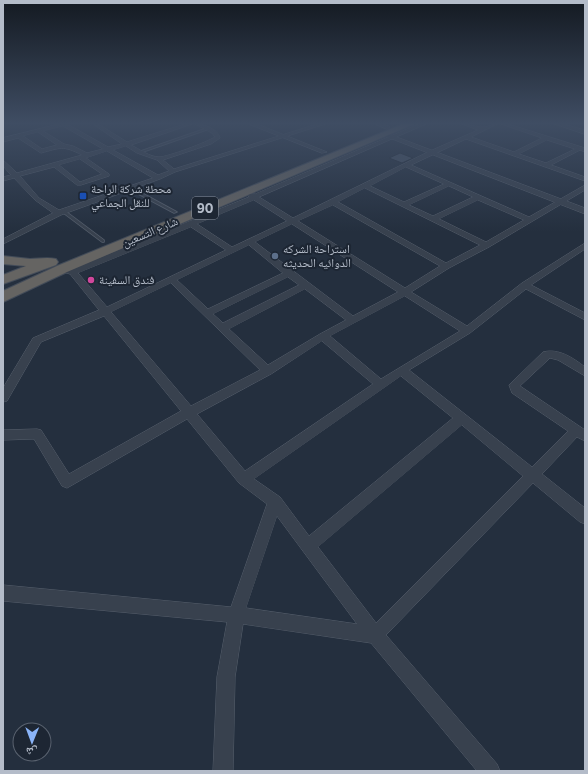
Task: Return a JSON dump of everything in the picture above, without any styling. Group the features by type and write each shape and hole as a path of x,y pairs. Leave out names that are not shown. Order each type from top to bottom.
{"highway":[{"name":"شارع التسعين","path":"3,280 64,267 103,241 304,160"},
{"name":"شارع التسعين","path":"3,297 64,267 250,194 321,160"},
{"path":"3,260 64,267"}],"street":[{"path":"3,179 68,160"},
{"path":"54,164 79,184 108,175 88,160"},
{"path":"127,160 158,178"},
{"path":"160,160 172,171"},
{"path":"3,242 60,212 158,178 172,171 207,160"},
{"path":"3,398 37,340 106,311 232,251 416,160"},
{"path":"453,160 585,211"},
{"path":"531,160 585,179"},
{"path":"547,166 559,160"},
{"path":"3,162 37,199 60,212"},
{"path":"406,165 530,220"},
{"path":"403,204 449,184"},
{"path":"365,186 486,245"},
{"path":"3,435 38,434 67,482 188,413 267,371 323,336 405,292 446,266 530,220 585,187"},
{"path":"466,331 250,194 192,224 64,267 106,311 188,413 244,479 275,502 375,635 490,771"},
{"path":"433,219 478,197"},
{"path":"332,202 446,266"},
{"path":"192,224 232,251"},
{"path":"250,242 353,320"},
{"path":"244,479 401,370 466,331 525,285 585,245"},
{"path":"207,313 289,273"},
{"path":"171,279 267,371"},
{"path":"222,328 305,285"},
{"path":"525,285 585,317"},
{"path":"323,336 381,384"},
{"path":"375,635 532,475 581,433 516,390 514,385 547,355 553,354 561,357 585,372"},
{"path":"401,370 585,517"},
{"path":"308,546 462,418"},
{"path":"223,771 226,677 236,615 275,502"},
{"path":"3,593 236,615 375,635"}],"lane":[{"path":"130,188 175,212"},
{"path":"60,212 103,241"}],"building":[{"path":"395,160 408,160 402,163"}],"place":[{"name":"محطة شركة الراحة للنقل الجماعي","path":"83,196"},
{"name":"استراحة الشركه الدوائيه الحديثه","path":"275,256"},
{"name":"فندق السفينة","path":"91,280"}]}
